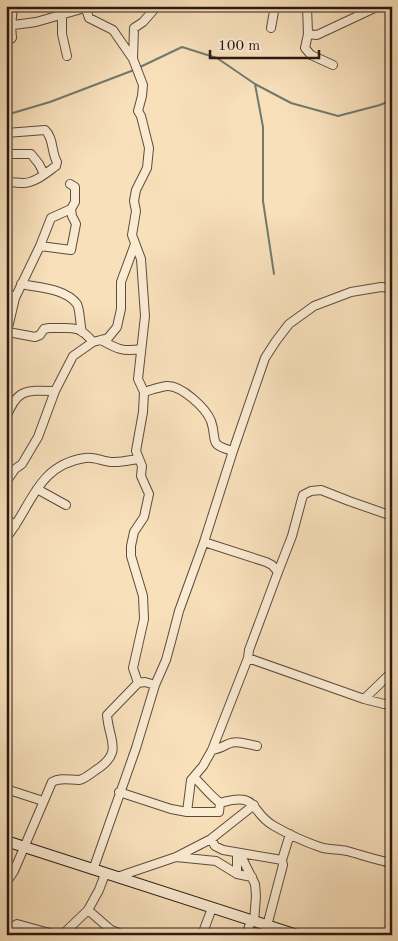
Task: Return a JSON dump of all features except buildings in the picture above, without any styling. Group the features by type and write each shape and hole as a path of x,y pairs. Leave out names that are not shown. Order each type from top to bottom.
{"main road":[{"path":"6,841 297,935"}],"street":[{"path":"6,42 12,38 9,26 13,6"},
{"path":"133,59 134,28 143,22 157,6"},
{"path":"270,28 275,6"},
{"path":"307,6 308,34 305,48 311,55 333,65"},
{"path":"308,34 317,35 379,6"},
{"path":"9,26 36,22 85,7 89,18 113,30 133,59 143,85 138,111 141,116 148,148 147,168 136,190 134,201 136,211 132,235 140,259 145,316 138,379 144,392 143,412 136,451 142,466 141,476 149,494 144,517 134,532 131,546 131,556 142,596 144,619 133,668 138,683"},
{"path":"62,14 62,34 67,56"},
{"path":"6,133 45,130 48,133 57,162 56,166 36,180 6,182"},
{"path":"6,154 31,154 44,174"},
{"path":"40,246 71,250 76,224 71,208 76,195 75,187 70,184"},
{"path":"71,208 51,218 15,298 7,334 35,337 40,336 44,329 78,328 93,342"},
{"path":"6,482 15,469 22,464 38,437 55,391 74,356 93,342 108,338 117,327 122,309 121,282 135,244"},
{"path":"21,284 60,292 76,303 82,332"},
{"path":"93,870 136,748 155,685 166,660 179,611 265,358 289,324 314,306 350,292 381,287 392,288"},
{"path":"6,292 15,298"},
{"path":"101,340 120,350 141,349"},
{"path":"144,392 167,386 186,393 207,413 211,421 213,439 216,444 233,451"},
{"path":"6,418 15,398 24,393 36,390 55,391"},
{"path":"6,538 37,489 51,472 60,465 86,458 115,462 138,459"},
{"path":"37,489 66,505"},
{"path":"187,812 191,780 203,766 212,750 248,658 249,650 292,536 303,495 311,491 321,490 392,516"},
{"path":"6,518 15,526"},
{"path":"204,542 266,562 272,565 278,572"},
{"path":"248,658 364,699 392,704"},
{"path":"364,699 392,672"},
{"path":"6,884 14,871 52,782 57,779 81,780 105,764 111,756 114,745 106,715 138,683 146,682 155,685"},
{"path":"212,750 222,748 227,744 240,742 256,746"},
{"path":"194,777 207,793 220,803"},
{"path":"6,789 43,802"},
{"path":"119,792 171,809 187,812 219,812 220,803"},
{"path":"220,803 234,799 248,801 273,826 322,848 344,850 392,863"},
{"path":"117,878 176,857 211,839 254,805"},
{"path":"267,926 290,834"},
{"path":"211,839 215,846 223,850 282,860"},
{"path":"237,874 239,853"},
{"path":"239,853 255,884 256,896 252,921 246,935"},
{"path":"176,857 216,861 237,874 252,878"},
{"path":"62,935 88,910 105,874"},
{"path":"202,935 212,908"},
{"path":"88,910 111,930 124,935"},
{"path":"6,931 17,924 57,935"}],"waterway":[{"path":"138,68 182,47 217,58 255,84 291,103 338,116 392,100"},
{"path":"6,115 50,102 134,70"},
{"path":"255,84 263,127 263,201 274,274"}]}
